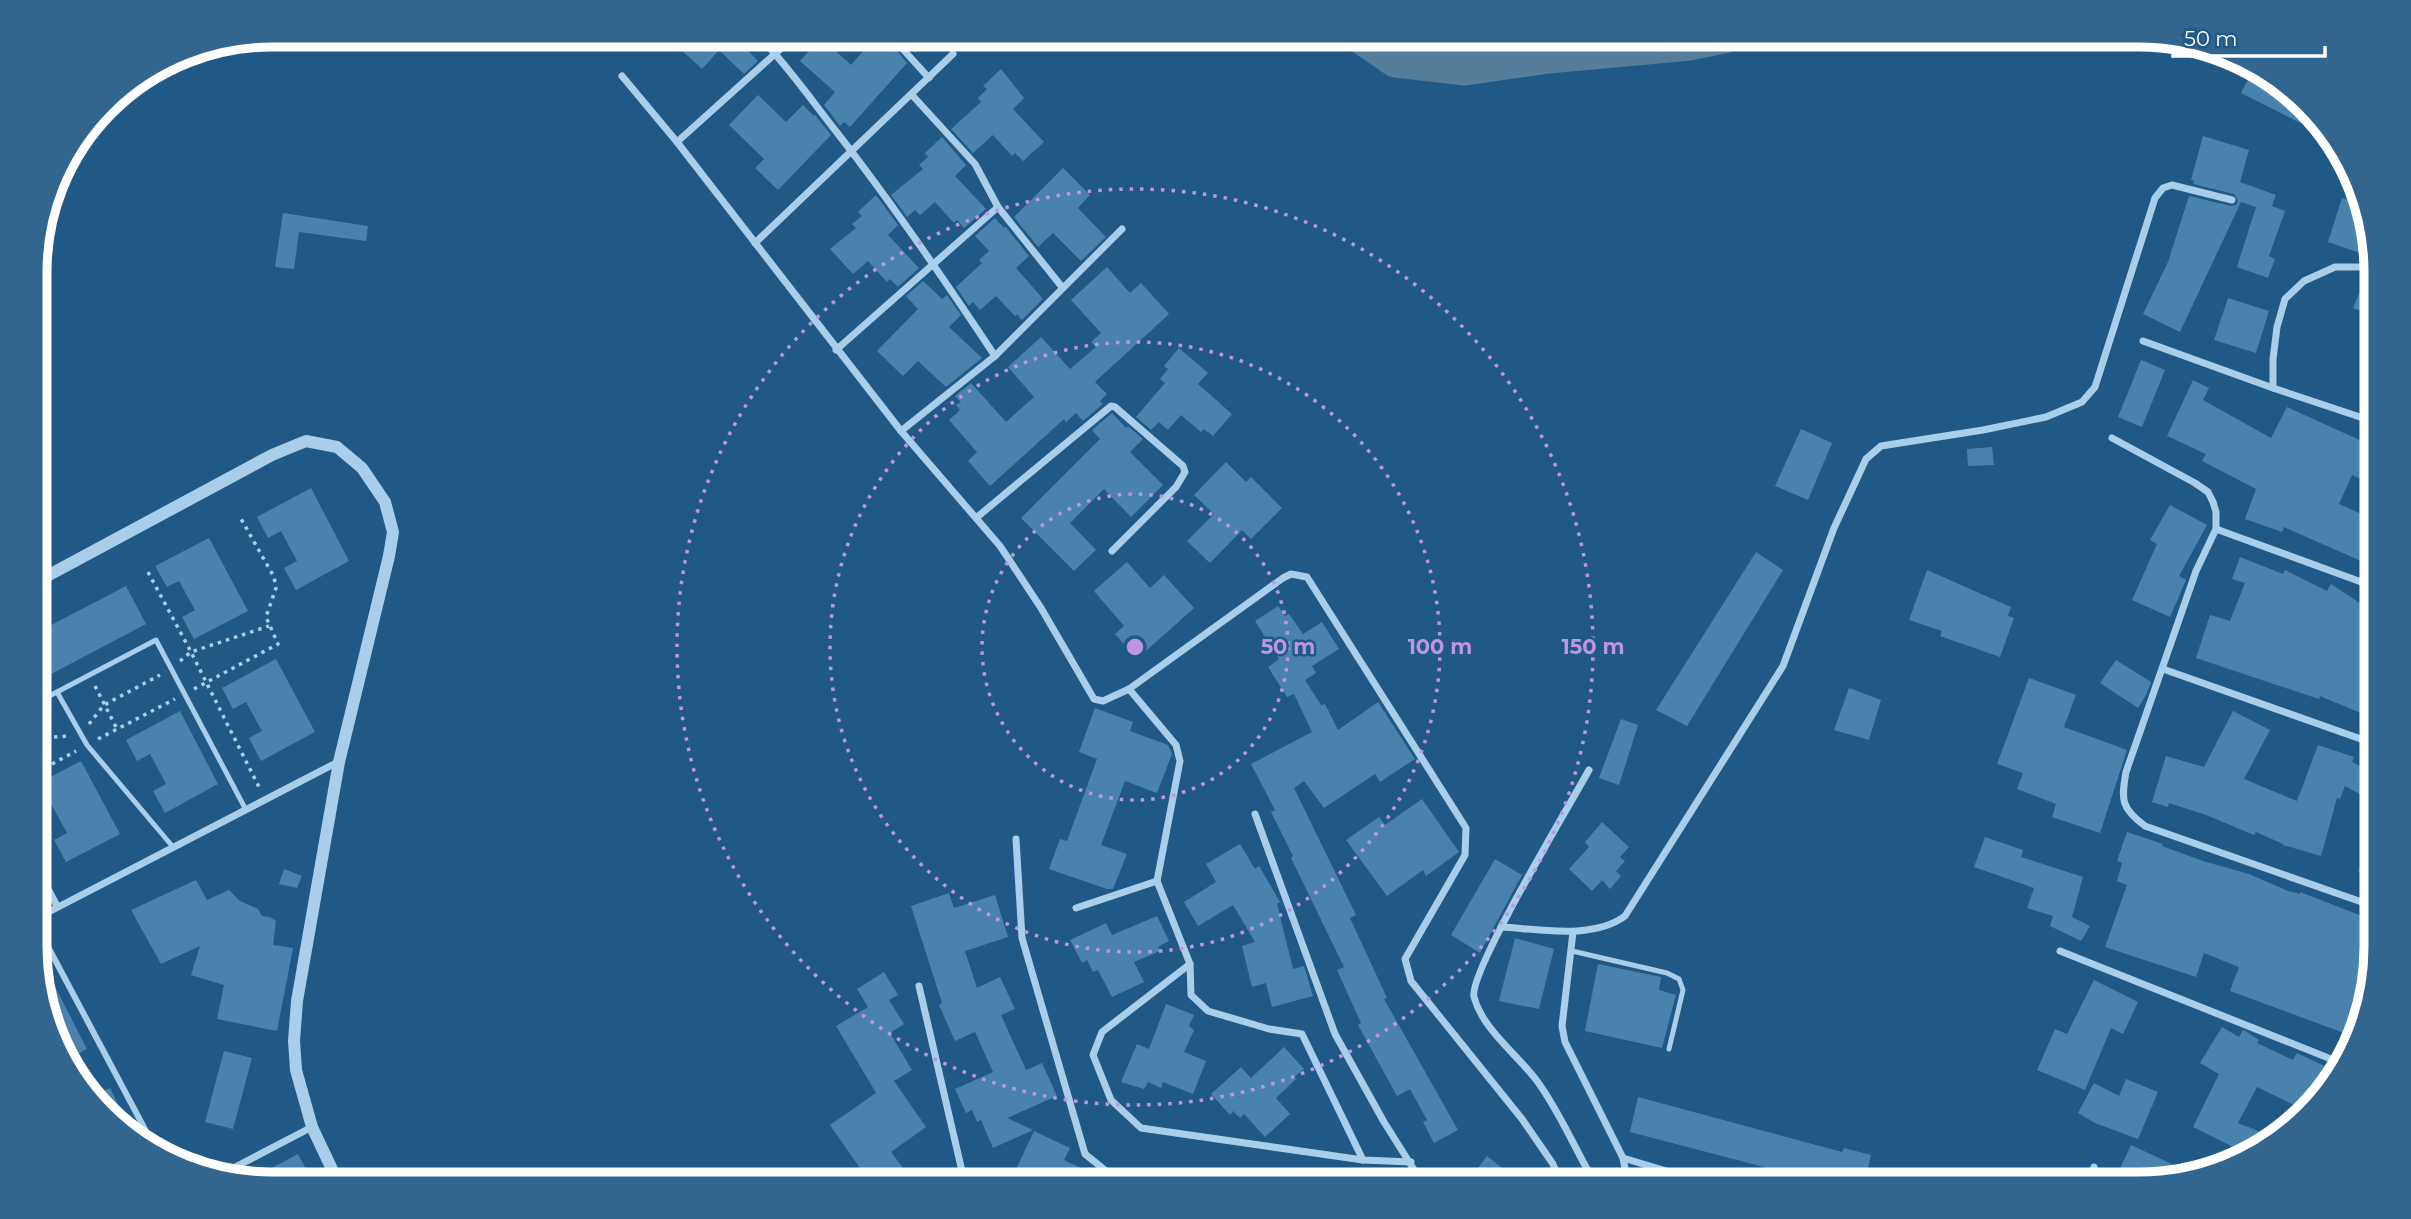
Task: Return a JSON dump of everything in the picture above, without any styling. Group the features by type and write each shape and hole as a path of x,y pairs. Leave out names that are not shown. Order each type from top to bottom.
{"street":[{"path":"769,47 935,264 995,356"},
{"path":"677,142 783,47"},
{"path":"901,47 929,78"},
{"path":"755,243 953,54"},
{"path":"622,76 677,142 901,431 1000,546 1041,608 1094,699 1103,701 1129,689 1283,578 1291,574 1307,577 1466,828 1465,855 1405,959 1411,981 1522,1119 1556,1171"},
{"path":"912,95 975,164 998,207 1062,287"},
{"path":"1501,927 1573,932 1615,923 1625,916 1783,666 1834,528 1866,459 1881,446 2046,417 2082,402 2095,387 2155,198 2164,188 2172,185 2232,201"},
{"path":"836,349 998,207"},
{"path":"901,431 995,356 1122,229"},
{"path":"2273,388 2276,337 2286,299 2304,281 2335,267 2364,267"},
{"path":"2143,341 2364,418"},
{"path":"976,518 1111,406 1183,466 1185,472 1176,487 1112,551"},
{"path":"2112,438 2195,482 2207,492 2216,512 2216,529 2196,571 2126,772 2122,796 2127,809 2136,820 2164,834 2364,903"},
{"path":"48,576 272,455 306,441 337,447 362,468 386,502 393,533 339,762 297,1001 293,1041 296,1070 312,1127 333,1172"},
{"path":"2216,529 2364,583"},
{"path":"2163,669 2364,740"},
{"path":"1129,689 1175,745 1180,761 1157,881 1190,964 1191,995 1208,1011 1269,1029 1302,1034 1363,1160"},
{"path":"47,912 339,762"},
{"path":"1588,1171 1538,1083 1481,1015 1473,993 1482,964 1501,927 1589,771"},
{"path":"1255,814 1335,1034 1414,1171"},
{"path":"1016,839 1022,938 1085,1154 1107,1172"},
{"path":"1076,908 1157,881"},
{"path":"47,887 57,906"},
{"path":"1573,932 1562,1026 1565,1042 1623,1158 1626,1171"},
{"path":"47,945 148,1134"},
{"path":"2060,951 2333,1060"},
{"path":"1190,964 1102,1032 1093,1055 1111,1100 1141,1128 1363,1160 1411,1162"},
{"path":"919,986 962,1172"},
{"path":"233,1168 312,1127"},
{"path":"1623,1158 1667,1171"},
{"path":"2093,1171 2094,1167"}],"lane":[{"path":"47,697 156,640 246,810"},
{"path":"57,692 87,745 173,847"},
{"path":"1572,951 1667,973 1679,979 1683,990 1669,1049"}],"path":[{"path":"47,766 278,644 266,617 276,588 274,577 240,517"},
{"path":"148,572 265,800"},
{"path":"47,737 81,734 104,705 170,669 191,652 269,626"},
{"path":"89,675 117,730"}],"building":[{"path":"678,47 745,47 758,61 744,74 719,50 702,69"},
{"path":"813,47 831,47 851,65 867,47 894,47 907,63 850,127 844,122 840,126 824,105 835,92 800,61"},
{"path":"909,47 920,47 915,53"},
{"path":"1001,69 1024,98 1013,109 1044,142 1023,161 1015,153 1012,156 993,135 973,153 951,129 981,102 978,98 987,89 983,86"},
{"path":"2250,77 2287,103 2312,129 2241,93"},
{"path":"758,95 786,122 803,105 831,135 778,190 755,168 764,159 729,125"},
{"path":"2203,136 2249,150 2240,182 2276,195 2272,206 2285,211 2269,256 2275,259 2268,278 2237,267 2256,207 2241,202 2180,332 2143,314 2168,262 2189,196 2231,206 2238,201 2234,194 2193,184 2194,181 2191,180"},
{"path":"942,137 966,165 955,176 986,209 964,228 957,220 954,223 935,202 920,215 915,210 907,217 891,195 923,169 919,165 928,157 925,153"},
{"path":"1063,168 1090,195 1078,208 1106,237 1081,261 1053,233 1038,247 1014,217"},
{"path":"876,195 898,225 888,235 919,268 898,287 890,279 887,282 868,261 853,274 830,249 856,228 852,224 862,216 858,212"},
{"path":"2342,198 2352,201 2363,254 2328,242"},
{"path":"283,213 368,226 366,241 299,232 294,269 275,267"},
{"path":"995,218 1004,228 1005,226 1029,256 1016,268 1043,299 1022,320 996,296 980,310 973,302 969,306 956,287 982,263 979,260 989,251 975,236"},
{"path":"1107,267 1130,293 1141,283 1169,314 1095,382 1107,394 1100,401 1103,404 1083,421 1076,413 1066,422 1064,419 990,486 968,461 977,452 949,420 960,410 956,405 961,402 955,396 971,383 1006,422 1034,397 1008,367 1041,337 1070,369 1096,347 1091,342 1101,333 1071,300"},
{"path":"923,281 942,299 947,295 961,315 949,327 982,358 946,387 918,361 903,376 877,351 918,309 906,296"},
{"path":"2364,282 2364,312 2353,308"},
{"path":"2228,298 2269,311 2256,353 2214,340"},
{"path":"1179,348 1208,373 1198,384 1232,414 1213,436 1204,429 1201,432 1181,415 1168,430 1159,422 1151,430 1136,417 1165,383 1160,379 1168,369 1164,366"},
{"path":"2141,360 2165,370 2142,427 2118,417"},
{"path":"2193,380 2209,388 2203,400 2271,438 2287,407 2364,442 2364,480 2352,475 2339,504 2364,515 2364,557 2361,561 2284,527 2282,532 2245,519 2256,489 2202,461 2206,454 2167,436"},
{"path":"1112,413 1126,428 1128,426 1143,439 1130,452 1163,485 1131,517 1104,489 1070,523 1096,550 1074,571 1021,518 1100,439 1092,430"},
{"path":"1801,429 1832,443 1808,500 1775,486"},
{"path":"1992,447 1994,465 1968,466 1967,449"},
{"path":"1226,462 1246,482 1251,477 1282,508 1251,539 1242,530 1210,563 1187,541 1214,514 1194,495"},
{"path":"311,488 349,561 296,590 284,568 297,561 281,531 268,538 257,517"},
{"path":"2170,505 2207,525 2179,576 2186,580 2170,617 2132,600 2157,544 2150,540"},
{"path":"209,538 248,611 194,639 182,617 195,610 179,581 167,587 155,566"},
{"path":"1756,552 1783,570 1687,726 1656,710"},
{"path":"2240,557 2283,574 2285,570 2327,591 2331,584 2364,606 2364,714 2320,696 2319,699 2196,658 2210,615 2230,621 2245,583 2232,579"},
{"path":"1127,562 1150,588 1164,575 1194,608 1137,659 1115,634 1124,626 1094,591"},
{"path":"1927,570 2011,607 2008,616 2014,618 2000,657 1940,636 1942,631 1909,620"},
{"path":"126,586 146,624 47,676 47,627"},
{"path":"1278,606 1285,616 1289,614 1303,634 1322,622 1339,649 1312,666 1316,673 1305,680 1321,705 1325,704 1338,730 1378,702 1415,759 1380,782 1375,774 1324,808 1304,781 1294,788 1356,915 1350,918 1387,998 1384,999 1458,1130 1434,1143 1423,1122 1427,1120 1410,1089 1397,1096 1358,1025 1361,1023 1337,970 1344,967 1291,858 1293,856 1271,812 1275,810 1251,764 1312,732 1294,694 1287,697 1268,667 1279,659 1255,621"},
{"path":"276,659 315,732 261,761 249,738 262,731 246,702 233,709 222,688"},
{"path":"2116,660 2151,682 2138,708 2100,683"},
{"path":"2029,678 2076,695 2064,727 2127,750 2100,833 2052,817 2056,804 2017,789 2023,773 1997,764"},
{"path":"1849,688 1881,700 1869,740 1834,730"},
{"path":"1095,708 1133,722 1130,731 1168,745 1172,754 1157,793 1125,781 1101,845 1127,854 1113,889 1049,869 1060,839 1067,841 1097,759 1079,752"},
{"path":"180,711 218,784 165,813 153,791 166,784 150,754 137,761 126,740"},
{"path":"2233,711 2270,730 2244,779 2297,801 2318,745 2354,757 2352,762 2364,768 2364,796 2345,786 2340,799 2337,798 2321,856 2283,845 2256,832 2254,835 2169,803 2168,807 2152,802 2166,756 2204,767"},
{"path":"1621,719 1638,725 1619,785 1599,778"},
{"path":"81,761 120,834 66,862 54,840 67,833 51,804 47,806 47,779"},
{"path":"1422,799 1459,852 1426,876 1423,870 1387,896 1346,840 1379,817 1385,825"},
{"path":"1602,822 1629,847 1620,857 1625,861 1616,871 1621,876 1610,889 1602,880 1592,891 1569,869 1589,847 1585,842"},
{"path":"2127,832 2364,917 2362,976 2346,1034 2230,991 2239,967 2204,953 2196,977 2105,947 2127,885 2117,881 2122,863 2117,861"},
{"path":"1985,837 2023,850 2021,857 2083,877 2072,917 2090,926 2081,941 2050,926 2053,916 2027,908 2034,888 1974,867"},
{"path":"1240,844 1255,869 1259,866 1280,902 1277,904 1293,969 1304,966 1313,996 1272,1007 1266,983 1252,987 1242,946 1255,942 1233,905 1198,926 1184,902 1216,882 1206,864"},
{"path":"2364,857 2364,874 2358,871"},
{"path":"1495,859 1522,875 1480,953 1451,935"},
{"path":"284,869 302,876 297,888 279,884"},
{"path":"196,880 207,900 229,890 240,901 258,909 262,916 276,921 273,945 293,948 277,1031 217,1019 224,985 191,975 200,946 161,964 131,910"},
{"path":"949,893 954,908 995,895 1008,937 965,951 977,988 1000,977 1015,1009 1001,1015 1026,1070 1042,1063 1057,1096 1007,1118 1033,1130 993,1148 981,1120 977,1122 972,1110 966,1113 955,1089 993,1072 975,1032 955,1041 939,1005 942,1003 911,906"},
{"path":"1157,916 1169,941 1158,947 1160,951 1134,962 1144,982 1112,997 1098,970 1093,972 1087,960 1082,963 1070,940 1106,923 1112,935"},
{"path":"1515,938 1554,949 1539,1009 1499,1001"},
{"path":"1598,964 1661,977 1659,990 1676,995 1662,1048 1585,1031"},
{"path":"884,972 898,995 889,1000 904,1024 890,1033 912,1070 894,1081 926,1127 891,1152 903,1168 898,1172 862,1172 830,1125 876,1093 836,1026 868,1007 857,989"},
{"path":"49,975 87,1049 75,1055 70,1046 59,1019"},
{"path":"2094,980 2138,1002 2123,1034 2111,1028 2085,1090 2037,1070 2055,1029 2067,1034"},
{"path":"1166,1004 1194,1015 1189,1026 1194,1030 1184,1052 1206,1061 1193,1094 1163,1082 1161,1088 1148,1082 1144,1089 1121,1082 1137,1044 1149,1049"},
{"path":"2222,1027 2239,1037 2243,1030 2259,1040 2257,1043 2293,1060 2297,1053 2328,1068 2308,1095 2301,1102 2297,1100 2294,1105 2257,1087 2238,1123 2263,1133 2231,1152 2233,1147 2193,1127 2219,1074 2200,1063"},
{"path":"1284,1047 1304,1069 1276,1098 1290,1114 1265,1137 1244,1114 1240,1118 1233,1111 1230,1115 1211,1094 1241,1067 1251,1078"},
{"path":"224,1051 252,1058 233,1129 205,1122"},
{"path":"2126,1079 2158,1092 2138,1139 2095,1123 2078,1113 2094,1083 2119,1096"},
{"path":"110,1088 124,1116 103,1095 101,1092"},
{"path":"1638,1097 1842,1152 1844,1148 1871,1155 1867,1171 1780,1171 1630,1132"},
{"path":"1034,1131 1070,1148 1064,1160 1088,1172 1015,1172"},
{"path":"2131,1145 2179,1168 2154,1171 2119,1171"},
{"path":"298,1154 308,1172 272,1172 265,1172"},
{"path":"1487,1156 1506,1171 1475,1171"}],"waterway":[{"path":"1378,47 1396,59 1465,67 1548,55 1635,47"}]}
